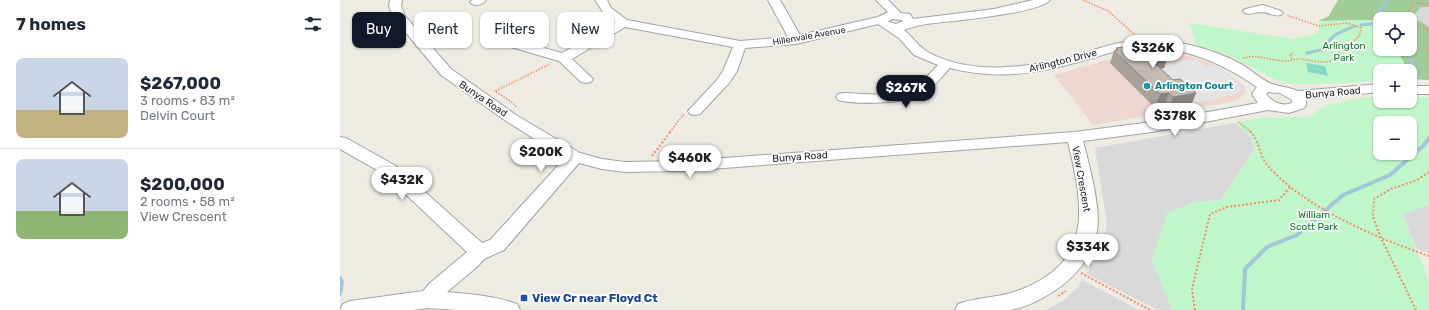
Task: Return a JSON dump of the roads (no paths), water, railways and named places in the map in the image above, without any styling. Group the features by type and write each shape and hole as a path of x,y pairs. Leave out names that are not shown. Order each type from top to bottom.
{"street":[{"name":"Bunya Road","path":"396,0 394,6 399,17 446,72 511,118 575,157 602,164 625,167 662,167 1074,138 1152,127 1249,109 1268,104"},
{"name":"Hillenvale Avenue","path":"601,0 606,10 623,23 740,45 796,40 895,20 929,19 1016,9 1044,0"},
{"path":"774,0 796,40"},
{"path":"1249,10 1262,4 1277,13"},
{"name":"Arlington Drive","path":"895,20 910,44 919,52 947,64 972,70 1014,73 1040,69 1121,46 1142,44 1177,47 1215,58 1232,65 1268,88"},
{"path":"564,58 623,23"},
{"path":"694,111 722,83 730,71 740,45"},
{"path":"529,48 564,58 586,79"},
{"path":"843,97 896,97 907,95 920,90 947,64"},
{"path":"1417,85 1429,85"},
{"path":"1268,88 1285,91 1295,96 1300,103 1297,108 1280,108 1268,104 1259,94 1263,89 1268,88"},
{"name":"Bunya Road","path":"1295,96 1373,89"},
{"path":"1417,90 1429,90"},
{"name":"View Crescent","path":"965,310 999,304 1042,289 1057,279 1070,266 1081,251 1086,239 1088,218 1074,138"},
{"path":"340,142 390,170 475,247 477,254"},
{"path":"429,299 437,289 471,261 477,254 497,245 575,157"},
{"path":"340,307 358,308 429,299 510,310"}],"waterway":[{"path":"1378,12 1388,0"},
{"path":"1361,25 1373,24"},
{"path":"1307,53 1325,49 1333,37 1355,26"},
{"path":"1409,56 1418,77"},
{"path":"1243,310 1245,269 1267,247 1297,235 1343,195 1390,175 1423,146 1429,138"},
{"path":"340,278 342,282 340,294"}],"place":[{"name":"Arlington Court","path":"1147,86"},
{"name":"View Cr near Floyd Ct","path":"524,298"}],"park label":[{"name":"Arlington Park","path":"1344,52"},
{"name":"William Scott Park","path":"1314,220"}]}
